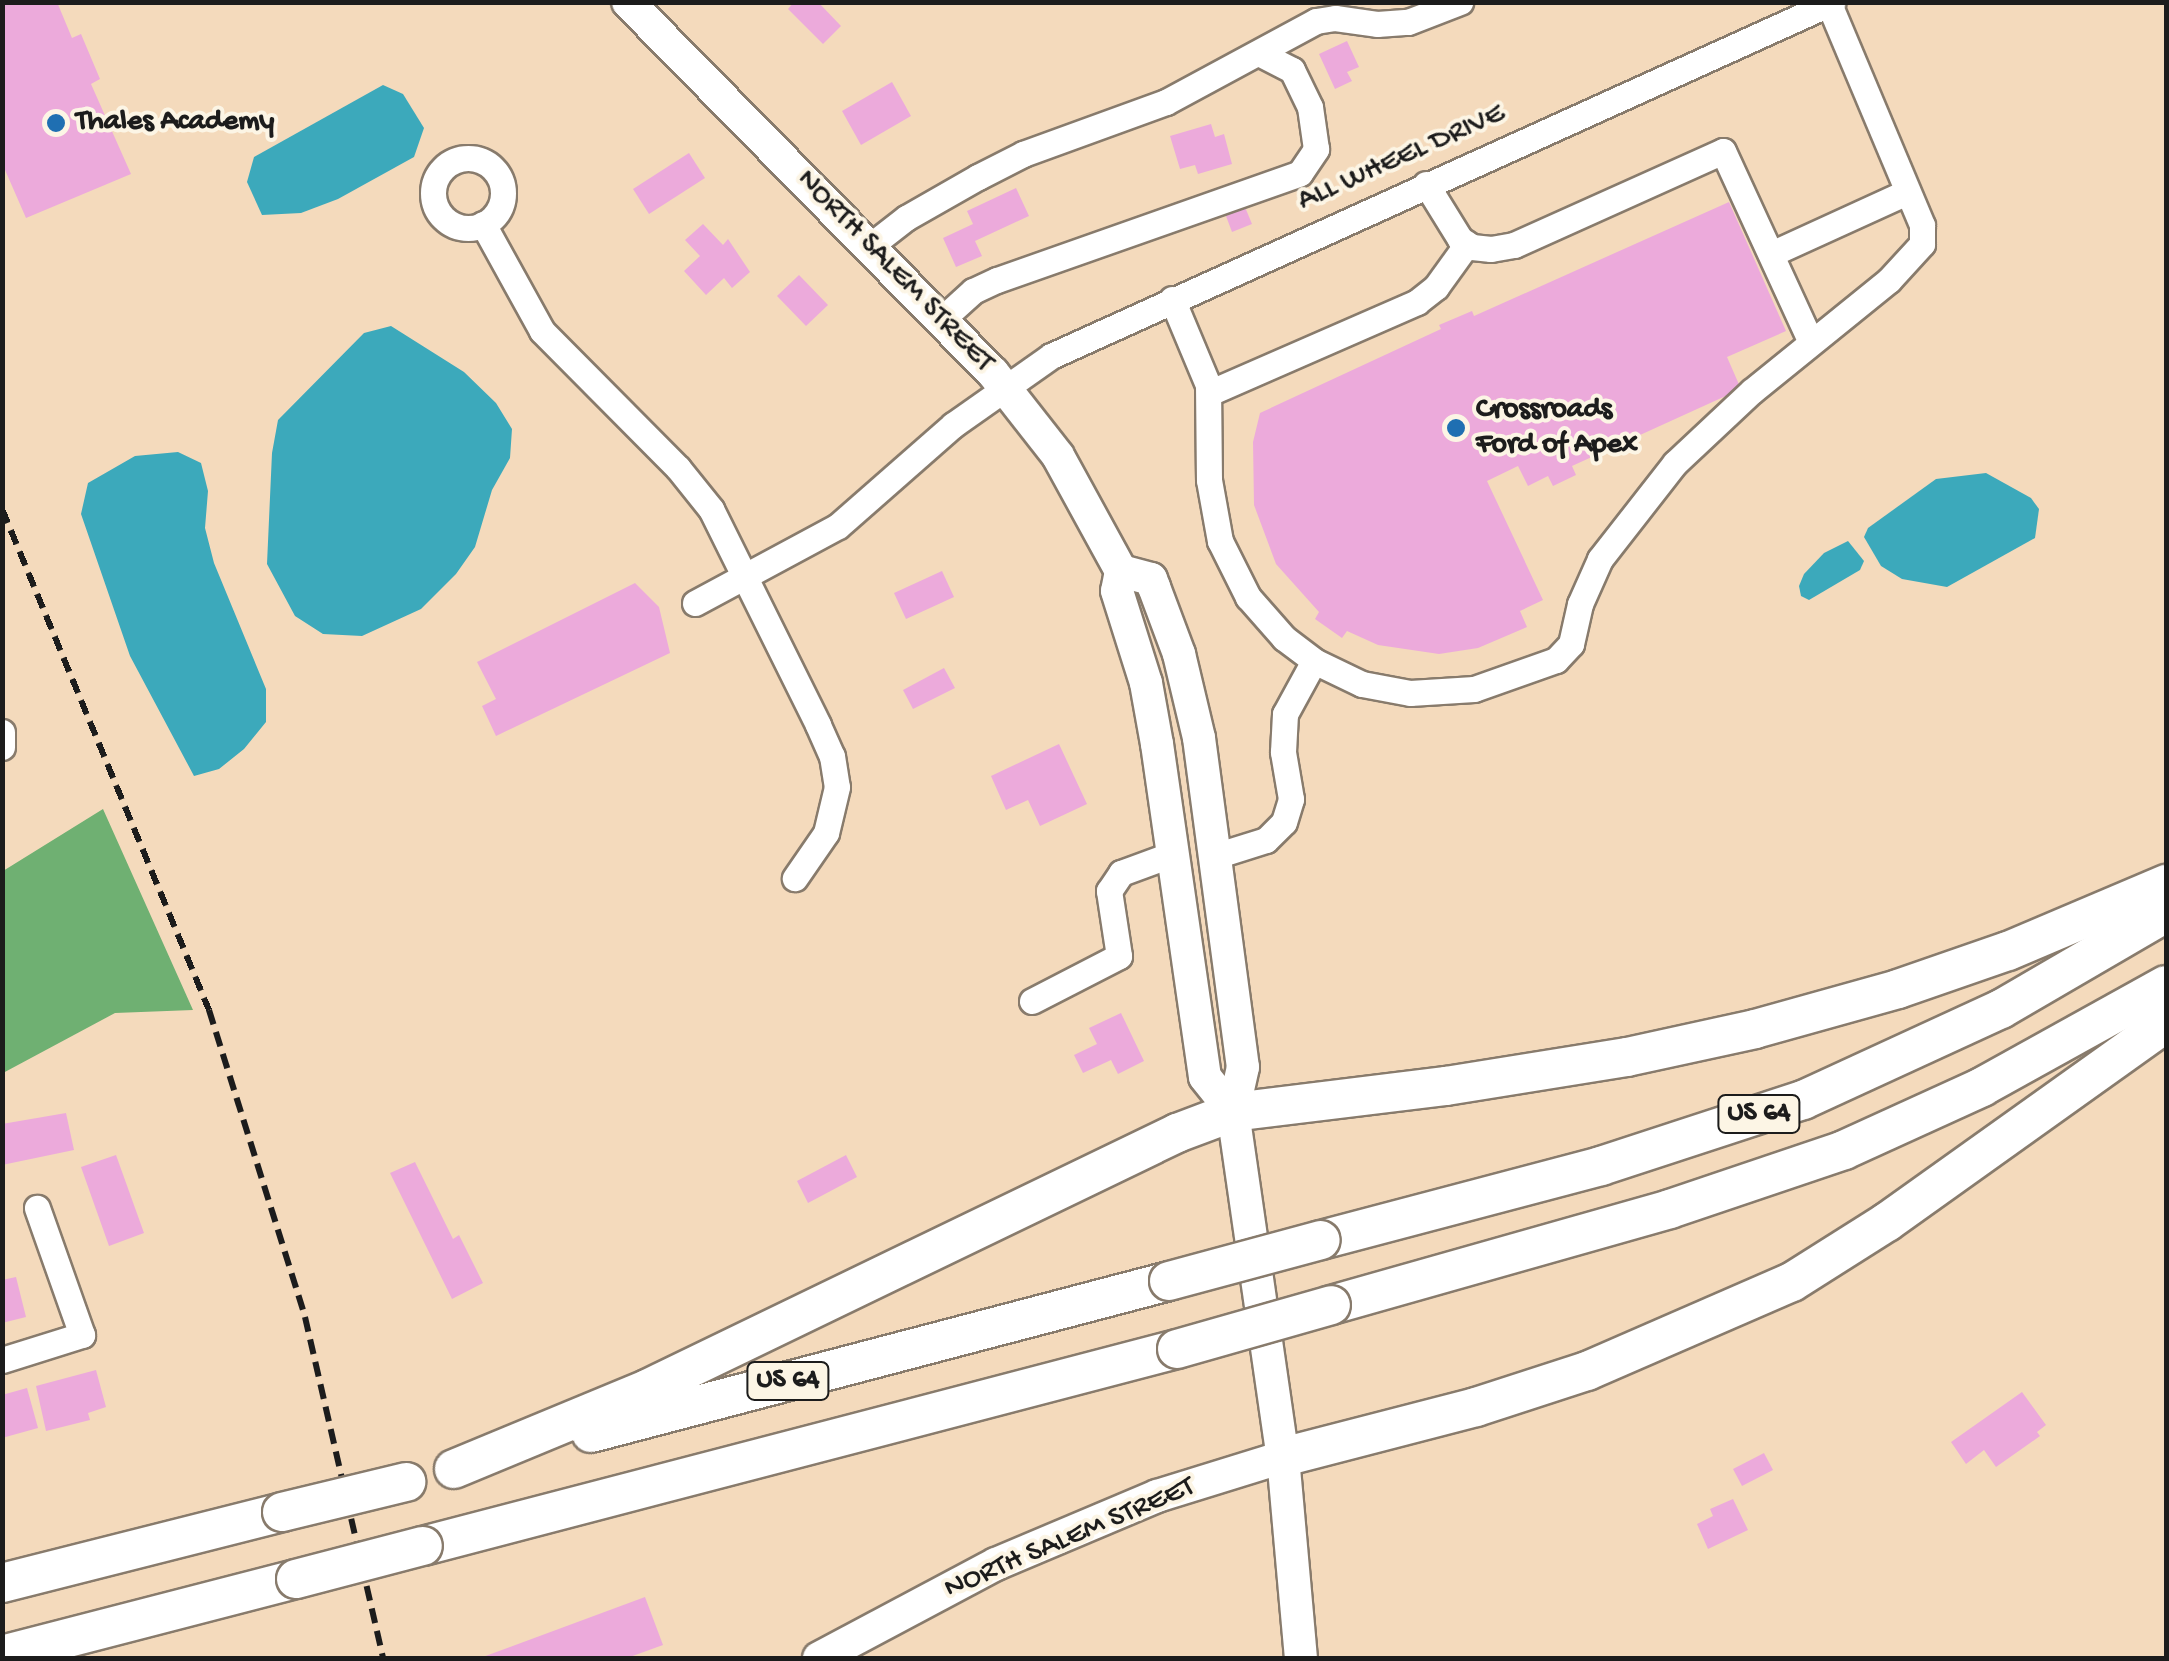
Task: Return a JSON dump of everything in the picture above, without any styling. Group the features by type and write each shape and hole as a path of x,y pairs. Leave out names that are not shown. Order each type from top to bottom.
{"highway":[{"path":"454,1469 646,1390 1159,1142 1233,1112 1446,1086 1627,1056 1755,1029 2008,951 2166,884"},
{"name":"US 64","path":"2,1584 406,1482 1601,1166 1803,1100 2001,1010 2166,913"},
{"name":"US 64","path":"2,1655 1177,1349 1670,1209 1844,1150 1982,1087 2166,986"},
{"path":"1283,1457 1476,1407 1587,1372 1792,1282 1887,1222 2166,1023"}],"main road":[{"name":"NORTH SALEM STREET","path":"628,2 1004,387 1058,456 1121,571 1118,591 1146,682 1205,1077 1233,1112"},
{"name":"NORTH SALEM STREET","path":"819,1658 996,1564 1157,1496 1283,1457 1233,1112 1243,1067 1199,738 1180,654 1151,579 1121,571"},
{"path":"1146,682 1178,746 1193,842 1198,850 1215,856"},
{"path":"1283,1457 1301,1658"}],"street":[{"path":"870,246 906,218 1023,154 1166,102 1316,21 1408,22 1460,2"},
{"path":"1172,299 1208,393 1209,480 1220,542 1248,596 1284,638 1314,661 1362,684 1438,693 1505,681 1556,660 1571,644 1580,604 1600,558 1645,499 1704,434 1889,280 1922,244 1922,225 1831,3"},
{"name":"ALL WHEEL DRIVE","path":"695,603 838,526 954,424 1051,356 1831,3"},
{"path":"941,320 974,291 997,280 1300,173 1316,149 1310,106 1292,70 1260,54"},
{"path":"1426,184 1450,230 1467,244 1491,249 1514,246 1723,151 1811,342"},
{"path":"1771,254 1907,192"},
{"path":"484,224 534,319 700,494 832,756 836,787 826,833 796,878"},
{"path":"1208,393 1417,302 1453,268 1467,244"},
{"path":"1215,856 1266,840 1284,822 1291,799 1282,752 1285,714 1314,661"},
{"path":"2,732 2,747"},
{"path":"1032,1002 1119,956 1109,891 1121,874 1173,854"},
{"path":"2,1360 82,1335 37,1208"}],"green space":[{"path":"103,809 193,1010 115,1013 3,1073 3,871"}],"water":[{"path":"383,85 403,94 424,128 414,157 338,199 301,213 262,215 247,182 254,157"},
{"path":"391,326 464,372 496,403 512,429 510,458 492,490 475,547 456,574 421,609 362,636 323,634 295,616 267,564 272,453 278,420 364,333"},
{"path":"178,452 201,463 208,491 205,528 214,563 266,689 266,722 244,749 219,769 194,776 130,656 81,514 88,483 135,456"},
{"path":"1986,473 2031,498 2039,509 2035,538 1947,587 1902,579 1881,566 1864,537 1868,528 1936,479"},
{"path":"1848,541 1864,561 1860,570 1809,600 1801,596 1799,586 1804,574 1824,553"}],"building":[{"name":"Thales Academy","path":"2,2 57,2 72,38 81,34 100,79 91,84 131,174 26,218 2,163"},
{"path":"794,2 818,2 841,26 823,44 788,9"},
{"path":"1347,41 1359,67 1347,72 1352,81 1335,89 1319,54"},
{"path":"892,82 911,116 861,145 842,111"},
{"path":"1211,124 1215,137 1224,134 1232,164 1198,174 1195,165 1180,169 1170,136"},
{"path":"689,153 705,178 649,214 633,189"},
{"path":"1016,188 1029,216 975,241 982,256 956,267 943,238 973,224 967,211"},
{"name":"Crossroads Ford of Apex","path":"1729,202 1786,331 1727,357 1741,389 1572,466 1576,475 1553,486 1548,476 1528,486 1518,466 1487,481 1543,600 1520,611 1527,627 1478,648 1439,654 1378,645 1347,631 1342,638 1315,619 1319,612 1276,564 1254,505 1253,442 1260,413 1441,329 1439,325 1472,311 1474,316"},
{"path":"1245,207 1252,224 1232,232 1226,216"},
{"path":"703,224 723,245 728,239 750,272 732,288 724,278 706,295 684,271 700,256 685,240"},
{"path":"799,275 828,305 806,326 777,296"},
{"path":"942,571 954,597 906,619 894,593"},
{"path":"635,583 659,607 670,653 496,736 482,706 496,699 477,662"},
{"path":"944,668 955,688 913,709 903,690"},
{"path":"1059,744 1087,804 1040,826 1028,800 1006,810 991,776"},
{"path":"1121,1013 1144,1061 1118,1074 1111,1060 1083,1073 1074,1055 1097,1044 1089,1028"},
{"path":"66,1113 74,1150 2,1165 2,1124"},
{"path":"116,1155 144,1233 109,1246 81,1167"},
{"path":"846,1155 857,1177 808,1203 797,1181"},
{"path":"415,1162 453,1239 459,1235 483,1283 452,1299 390,1173"},
{"path":"16,1277 26,1317 2,1323 2,1280"},
{"path":"96,1370 106,1407 88,1413 90,1420 46,1431 36,1386"},
{"path":"27,1388 38,1428 2,1438 2,1395"},
{"path":"2022,1392 2046,1425 2037,1432 2040,1436 1996,1467 1984,1450 1966,1464 1951,1442"},
{"path":"1764,1453 1773,1470 1742,1486 1733,1469"},
{"path":"1733,1499 1748,1530 1708,1549 1697,1524 1713,1516 1710,1509"},
{"path":"645,1597 663,1645 627,1658 480,1658"}],"railway":[{"path":"2,509 209,1010 305,1317 383,1658"}],"place":[{"name":"Thales Academy","path":"56,123"},
{"name":"Crossroads Ford of Apex","path":"1456,428"}]}
